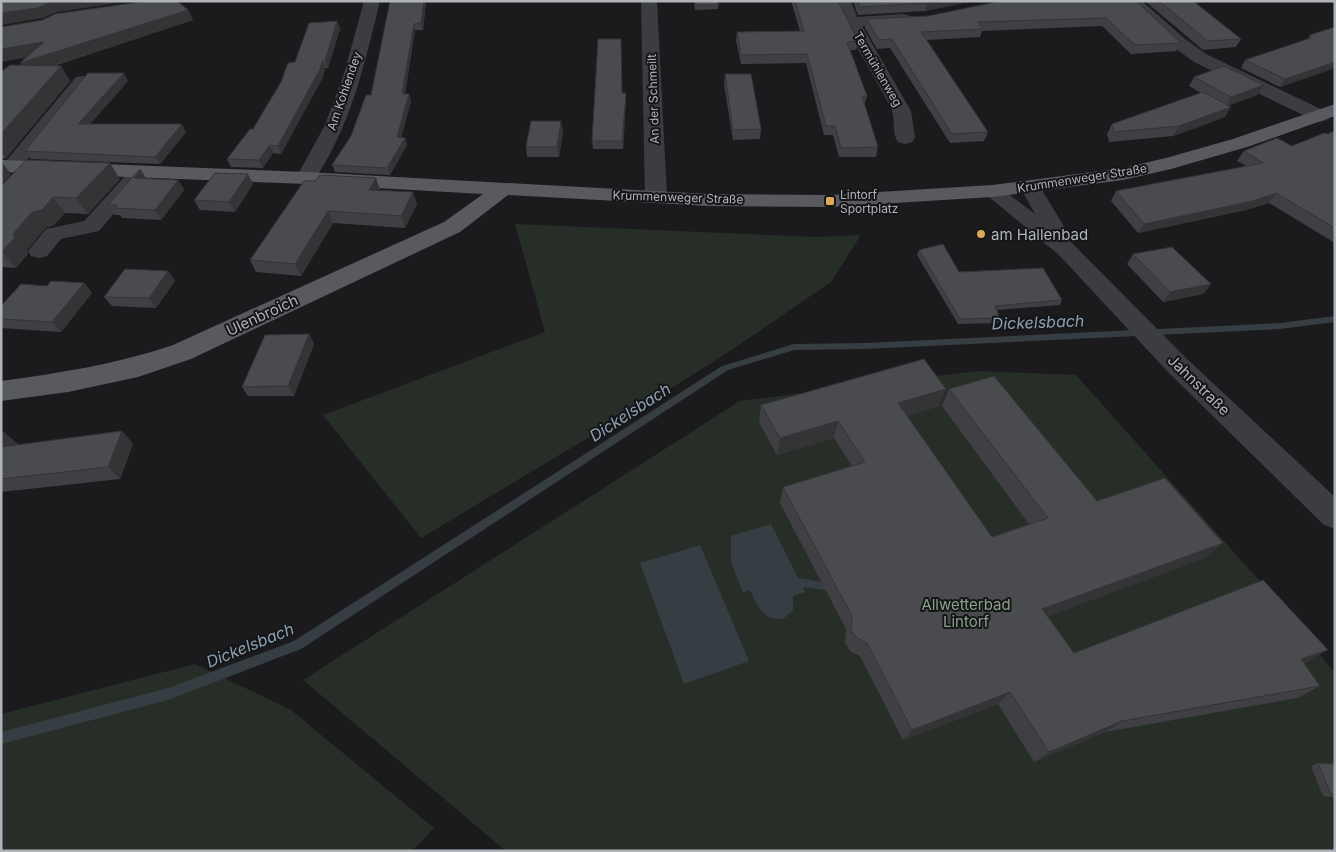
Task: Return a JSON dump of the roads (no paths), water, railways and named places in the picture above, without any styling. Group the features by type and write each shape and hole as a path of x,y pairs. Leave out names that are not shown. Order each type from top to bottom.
{"main road":[{"name":"Krummenweger Straße","path":"6,166 306,178 656,197 830,201 992,191 1123,174 1171,163 1240,143 1328,113"},
{"name":"Ulenbroich","path":"1,391 68,382 138,367 182,352 452,227 504,188"}],"street":[{"name":"Am Kohlendey","path":"306,178 334,125 353,74 372,1"},
{"name":"An der Schmeilt","path":"649,1 656,197"},
{"name":"Termühlenweg","path":"843,1 851,22 902,111 905,138"},
{"path":"1133,1 1178,42 1200,58 1328,113"},
{"path":"851,22 916,18"},
{"name":"Krummenweger Straße","path":"6,166 82,81"},
{"path":"14,187 33,167"},
{"path":"39,251 54,234 91,226 140,171"},
{"name":"Jahnstraße","path":"1030,187 1067,250"},
{"name":"Jahnstraße","path":"992,191 1067,250 1170,358 1335,516"}],"waterway":[{"name":"Dickelsbach","path":"1,738 168,694 297,645 725,368 794,347 865,346 1280,326 1335,319"}],"place":[{"name":"Lintorf Sportplatz","path":"830,201"},
{"name":"am Hallenbad","path":"981,234"}],"park label":[{"name":"Allwetterbad Lintorf","path":"966,612"}]}
